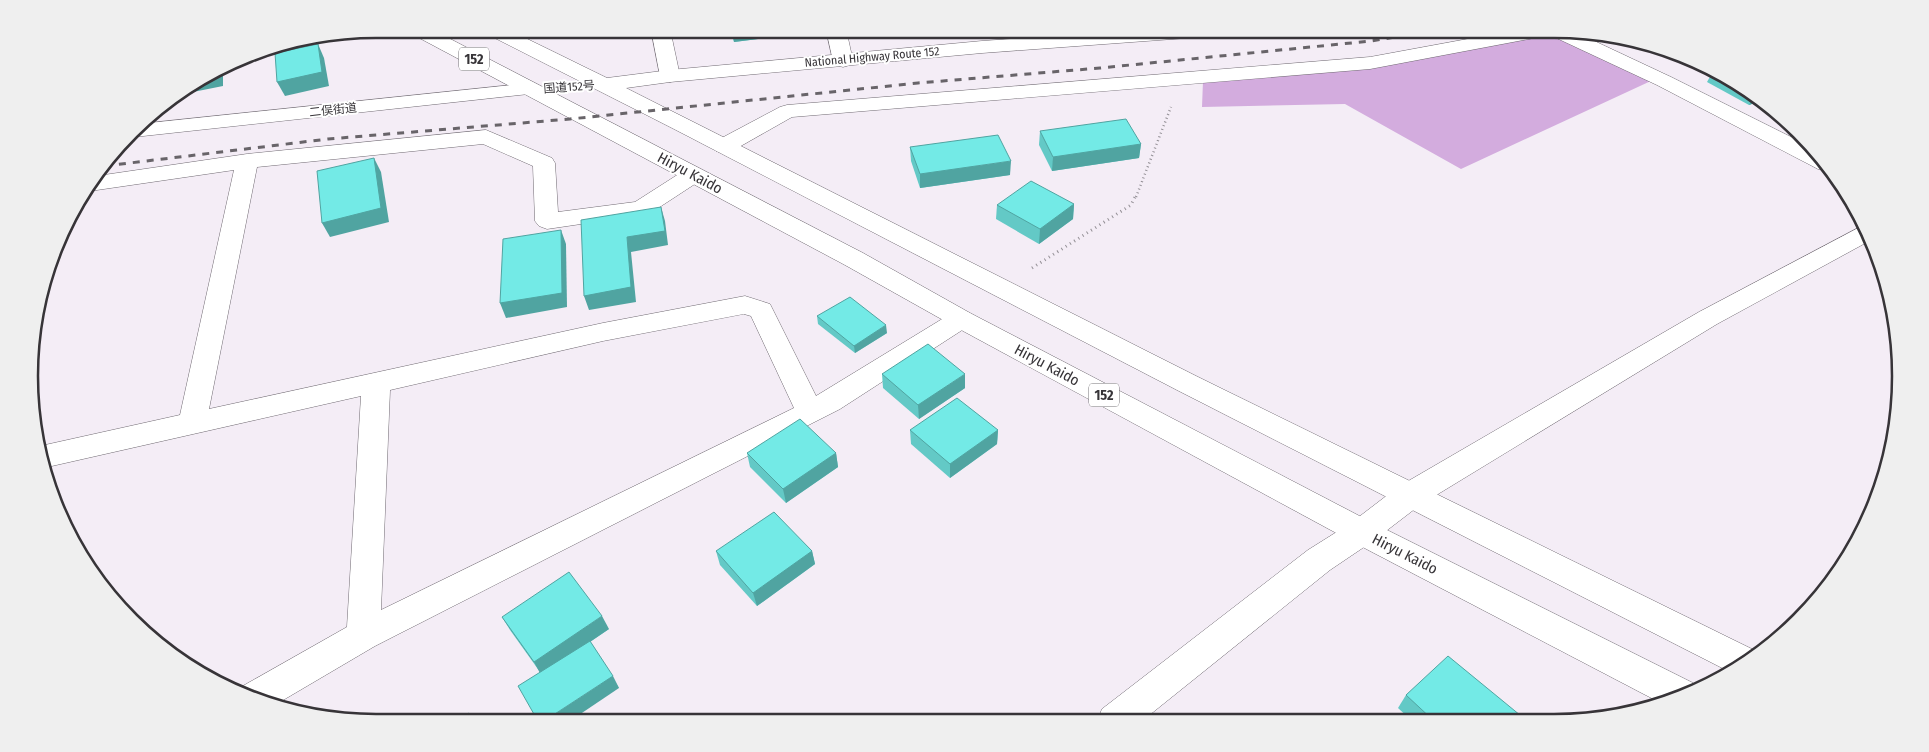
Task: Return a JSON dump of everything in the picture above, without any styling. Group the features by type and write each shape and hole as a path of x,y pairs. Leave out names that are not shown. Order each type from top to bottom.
{"main road":[{"name":"Hiryu Kaido","path":"434,38 1362,532 1675,692"},
{"name":"152","path":"511,38 606,84 1000,289 1409,496 1738,659"},
{"path":"662,38 670,76"},
{"path":"838,38 843,60"},
{"name":"National Highway Route 152","path":"606,84 670,76 982,47 1105,38"},
{"path":"724,146 787,111 1370,63 1504,38"},
{"path":"1571,38 1664,81 1809,155"},
{"name":"国道152号","path":"531,90 606,84"},
{"name":"二俣街道","path":"145,130 531,90"},
{"path":"98,183 246,162 486,137 544,163 547,221 641,209 693,175"},
{"path":"192,424 246,162"},
{"path":"1124,714 1319,560 1362,532 1409,496 1708,318 1861,235"},
{"path":"47,455 376,384 603,332 745,305 762,310 810,412"},
{"path":"261,695 363,635 830,402 961,319"},
{"path":"363,635 376,384"}],"path":[{"path":"1000,289 1131,205 1140,189 1171,111 1171,79"}],"shaded area":[{"path":"1518,38 1565,38 1653,80 1461,169 1345,104 1202,107 1203,81"}],"building":[{"path":"318,44 322,72 277,82 275,53"},
{"path":"1126,119 1141,144 1053,157 1040,131"},
{"path":"998,135 1011,161 920,174 910,147"},
{"path":"374,158 381,208 322,223 317,171"},
{"path":"1031,181 1074,204 1040,229 997,205"},
{"path":"661,207 665,231 627,237 631,287 584,296 581,220"},
{"path":"561,230 562,293 500,303 503,239"},
{"path":"850,297 886,325 854,346 817,316"},
{"path":"928,344 965,374 918,405 882,374"},
{"path":"957,398 998,430 950,464 910,430"},
{"path":"800,419 836,453 783,489 747,453"},
{"path":"774,512 812,551 753,593 716,551"},
{"path":"569,572 602,616 534,662 502,617"},
{"path":"590,641 613,676 555,714 534,714 518,686"},
{"path":"1448,656 1519,714 1426,714 1406,695"}],"railway":[{"path":"111,165 328,139 570,119 918,83 1100,68 1390,38"}]}
